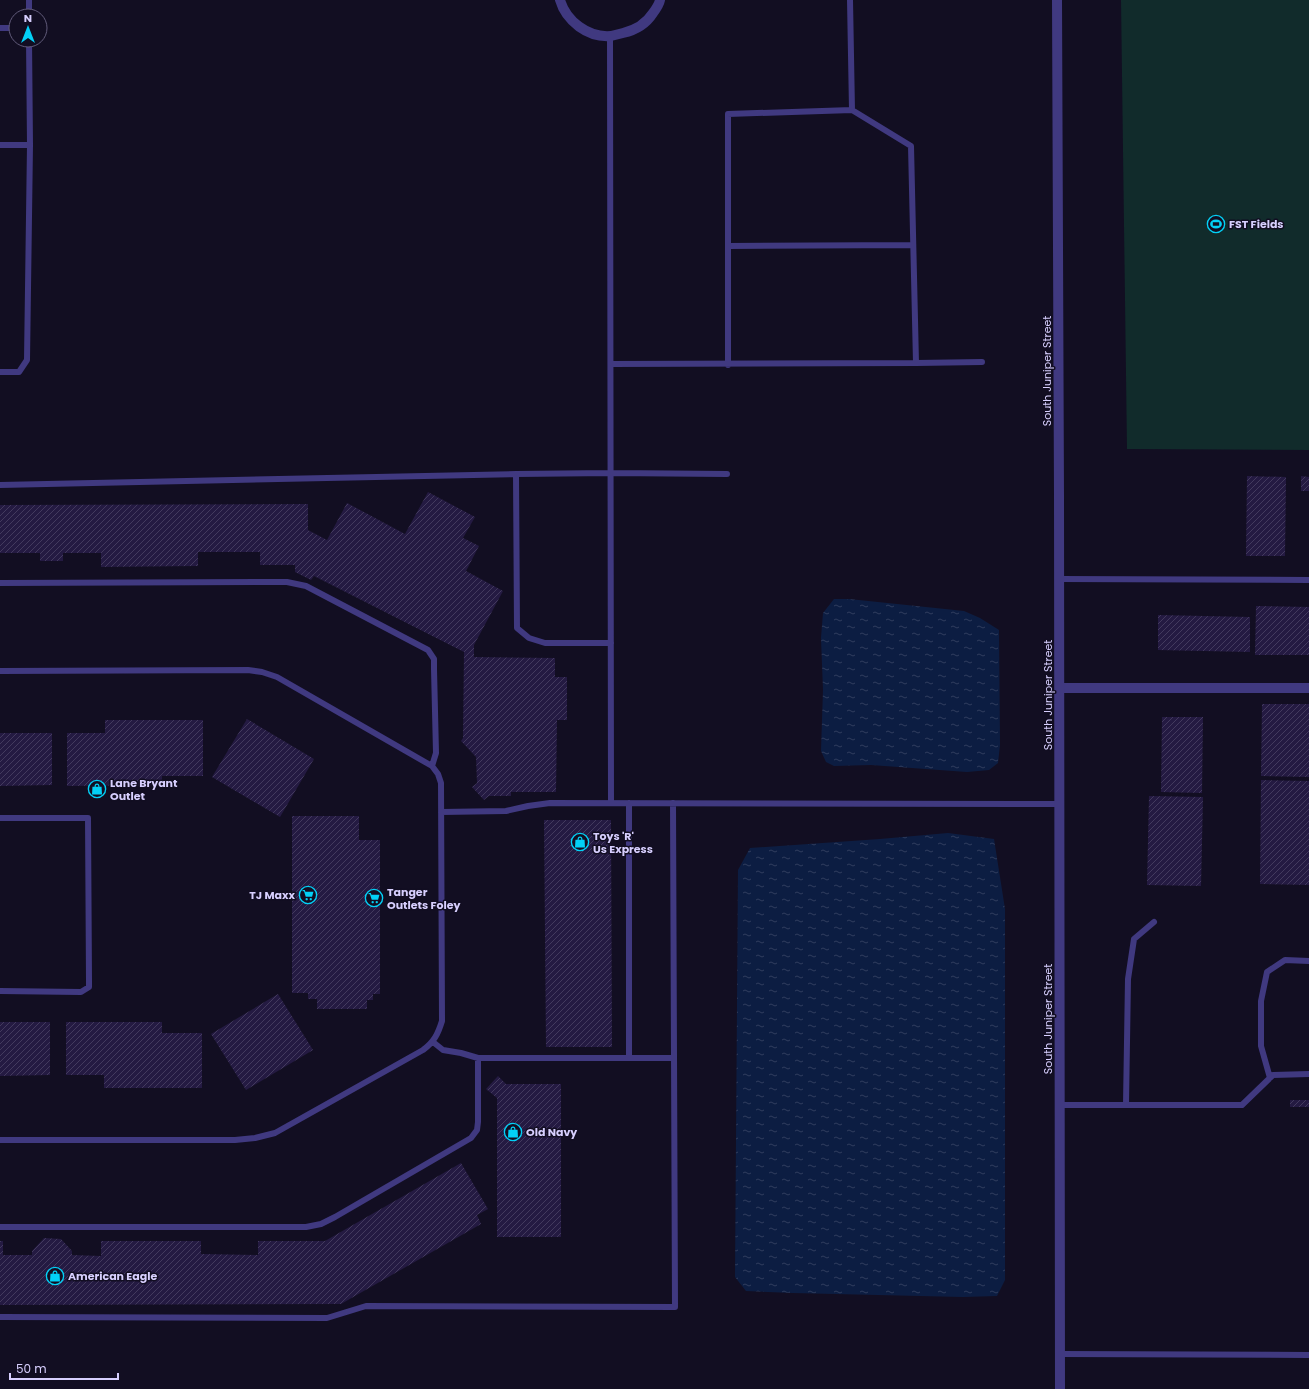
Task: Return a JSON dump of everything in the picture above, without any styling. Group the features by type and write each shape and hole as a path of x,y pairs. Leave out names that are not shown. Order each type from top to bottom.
{"street":[{"path":"560,0 563,10 575,24 592,33 610,36 634,30 649,19 660,3 660,0"},
{"name":"South Juniper Street","path":"1057,0 1061,1105 1060,1389"},
{"path":"1060,688 1309,688"}],"lane":[{"path":"850,0 852,110"},
{"path":"610,36 611,803"},
{"path":"0,372 19,372 27,360 30,145 29,48"},
{"path":"728,365 728,114 852,110 911,146 916,363"},
{"path":"0,145 30,145"},
{"path":"728,246 913,245"},
{"path":"610,364 728,365 982,362"},
{"path":"516,474 517,628 529,638 545,643 611,643"},
{"path":"0,485 516,474 727,474"},
{"path":"1059,579 1309,580"},
{"path":"0,583 287,582 306,586 428,650 434,659 436,753 432,766"},
{"path":"0,671 248,670 262,672 277,676 432,766 438,774 441,783 442,1021 439,1033 433,1042 423,1050 276,1133 254,1138 235,1140 0,1140"},
{"path":"441,812 506,811 550,803 1060,804"},
{"path":"629,803 629,1058"},
{"path":"0,1317 327,1318 366,1306 676,1307 673,803"},
{"path":"0,818 88,818 89,973 88,987 82,992 0,991"},
{"path":"1126,1105 1128,979 1134,939 1154,922"},
{"path":"1270,1078 1261,1046 1261,1001 1267,972 1285,960 1309,961"},
{"path":"433,1042 443,1050 478,1058 674,1058"},
{"path":"0,1227 306,1227 321,1224 471,1138 477,1130 478,1122 478,1058"},
{"path":"1061,1105 1242,1105 1273,1075 1309,1074"},
{"path":"1060,1354 1309,1356"}],"green space":[{"name":"FST Fields","path":"1121,0 1309,0 1309,450 1127,449"}],"water":[{"path":"834,599 849,599 964,611 980,618 999,630 1000,745 998,763 989,770 967,772 871,765 834,766 826,762 821,751 823,690 821,638 823,613"},
{"path":"948,833 994,839 1005,909 1005,1280 997,1296 963,1297 746,1291 735,1277 738,870 750,848"}],"building":[{"path":"1247,476 1286,477 1285,556 1246,556"},
{"path":"1301,476 1309,477 1309,491 1301,491"},
{"path":"428,492 475,517 463,538 479,546 466,571 503,591 474,645 474,657 555,658 555,677 567,677 567,720 557,720 556,792 511,792 511,796 489,796 484,800 472,787 477,783 476,757 461,741 463,738 464,652 314,576 311,580 295,572 295,565 260,565 260,552 198,552 198,566 101,567 101,553 63,553 63,561 40,561 40,553 0,553 0,505 308,504 308,530 327,540 347,503 405,534"},
{"path":"1256,606 1309,607 1309,655 1255,655"},
{"path":"1158,615 1250,617 1250,652 1158,650"},
{"path":"1262,704 1309,704 1309,777 1261,776"},
{"path":"1162,717 1203,717 1202,793 1161,792"},
{"path":"247,719 314,759 280,817 212,777"},
{"path":"105,720 203,720 203,776 162,776 162,785 67,786 67,733 105,733"},
{"path":"0,733 52,733 52,785 0,786"},
{"path":"1261,780 1309,781 1309,885 1260,884"},
{"path":"1149,796 1203,797 1201,886 1147,885"},
{"path":"292,816 359,816 359,840 380,840 380,994 373,994 373,1000 367,1000 367,1009 317,1009 317,999 308,999 308,993 292,993"},
{"path":"544,820 611,820 612,1047 546,1047"},
{"path":"278,994 313,1050 246,1090 211,1034"},
{"path":"0,1022 50,1022 50,1075 0,1076"},
{"path":"66,1022 162,1022 162,1033 202,1033 202,1088 104,1088 104,1075 66,1075"},
{"path":"498,1076 506,1084 561,1084 561,1237 497,1237 497,1098 486,1089"},
{"path":"1290,1100 1309,1100 1309,1107 1290,1107"},
{"path":"461,1163 488,1209 477,1215 481,1224 341,1304 0,1305 0,1241 3,1241 3,1255 32,1255 32,1251 44,1238 61,1239 72,1251 72,1255 101,1256 101,1241 201,1241 201,1254 258,1255 258,1241 325,1241"}],"place":[{"name":"FST Fields","path":"1216,224"},
{"name":"Lane Bryant Outlet","path":"97,789"},
{"name":"Toys 'R' Us Express","path":"580,842"},
{"name":"TJ Maxx","path":"308,895"},
{"name":"Tanger Outlets Foley","path":"374,898"},
{"name":"Old Navy","path":"513,1132"},
{"name":"American Eagle","path":"55,1276"}]}
